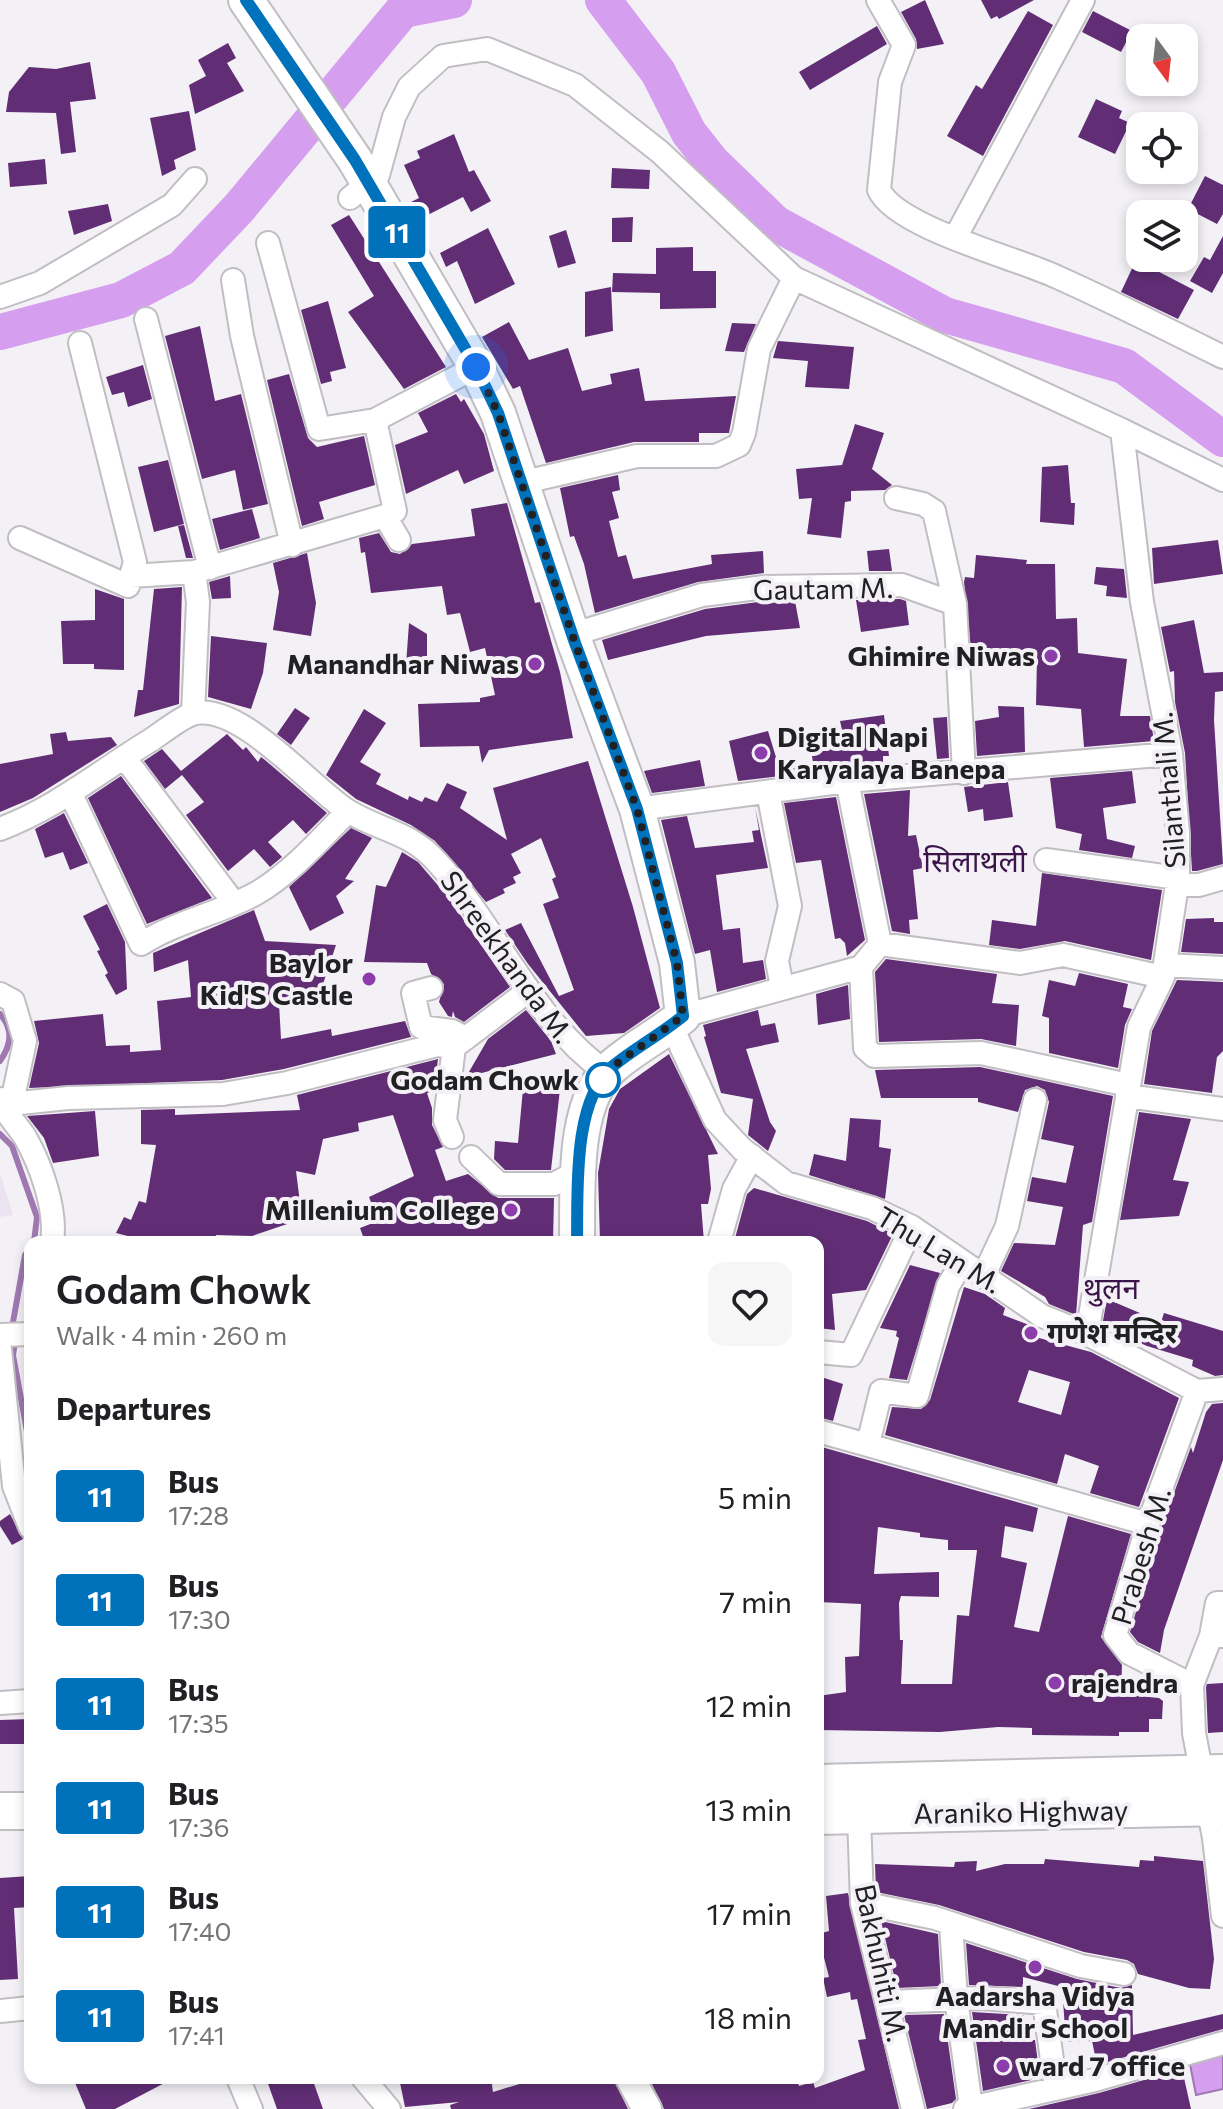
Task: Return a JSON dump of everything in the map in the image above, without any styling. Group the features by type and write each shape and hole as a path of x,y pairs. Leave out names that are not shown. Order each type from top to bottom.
{"highway":[{"name":"Araniko Highway","path":"824,1783 1214,1790"},
{"name":"Araniko Highway","path":"824,1816 1214,1790"},
{"path":"0,1811 24,1811"}],"main road":[{"path":"246,0 476,367 498,413 520,483 637,809 677,963 677,1021 607,1073 588,1106 577,1172 577,1236"}],"street":[{"path":"878,0 904,45 890,82 879,190 885,202 955,238 1055,276 1223,357"},
{"path":"955,238 1083,0"},
{"path":"358,180 378,175 394,117 409,87 443,56 487,49 575,85 660,152 794,278 1223,480"},
{"path":"0,297 40,283 172,205 195,179"},
{"path":"268,243 319,429 375,420 476,367"},
{"path":"520,483 637,456 716,456 739,445 744,433 759,349 794,278"},
{"path":"233,280 242,336 292,545"},
{"path":"0,829 71,794 193,714 202,570 146,319"},
{"path":"20,538 128,586 135,562 80,343"},
{"path":"131,576 202,570 292,545 395,511 375,420"},
{"name":"Silanthali M.","path":"1087,1334 1139,1027 1164,971 1177,882 1178,834 1171,754 1142,602 1122,430"},
{"path":"896,498 923,504 934,511 955,604 964,773"},
{"path":"385,516 399,540"},
{"name":"Gautam M.","path":"574,634 702,595 765,587 902,585 955,604"},
{"name":"Shreekhanda M.","path":"193,714 221,717 238,725 265,742 348,811 403,833 427,851 485,921 528,991 580,1054 607,1073"},
{"path":"637,809 847,781 1171,754"},
{"path":"124,757 234,903"},
{"path":"847,781 880,944"},
{"path":"768,792 790,906 777,961 782,987"},
{"path":"71,794 141,944 169,927 234,903 279,877 348,811"},
{"path":"1046,860 1199,885 1223,878"},
{"path":"677,1021 782,987 861,967 880,944"},
{"path":"880,944 1020,963 1063,955 1164,971 1223,968"},
{"path":"861,967 865,1048 874,1056 981,1053 1128,1090 1223,1109"},
{"path":"431,988 413,993 421,1027 452,1031 460,1042 445,1120 452,1137"},
{"path":"4,1100 223,1094 287,1083 460,1042 528,991"},
{"path":"0,994 13,1001 25,1041 4,1100 6,1115 24,1135 42,1175 54,1227 53,1236"},
{"name":"Thu Lan M.","path":"677,1021 715,1120 786,1183 872,1208 912,1227 1042,1316 1087,1334 1197,1391"},
{"path":"983,1277 1007,1226 1035,1100"},
{"path":"721,1236 734,1189 752,1156"},
{"path":"471,1157 499,1184 554,1184 577,1172"},
{"path":"824,1353 851,1355 912,1227"},
{"path":"868,1444 881,1391 917,1396 948,1286 962,1262"},
{"path":"0,1335 24,1334"},
{"path":"0,1349 14,1486 24,1512"},
{"path":"1197,1391 1223,1389"},
{"name":"Prabesh M.","path":"1192,1685 1129,1653 1115,1635 1148,1524 1197,1391"},
{"path":"824,1433 1148,1524"},
{"path":"1223,1603 1217,1603 1217,1636 1192,1685 1194,1733 1214,1790 1223,1916"},
{"path":"0,1703 24,1701"},
{"name":"Bakhuhiti M.","path":"859,1816 862,1903 913,2109"},
{"path":"862,1903 910,1911 1009,1940 1081,1966 1124,1974"},
{"path":"951,1924 968,2108 1223,2043"},
{"path":"887,2002 956,1999 1044,2003 1056,2088"},
{"path":"0,2011 24,2009"},
{"path":"241,2084 251,2109"},
{"path":"368,2084 389,2109"},
{"path":"633,2084 647,2109"}],"shaded area":[{"path":"0,1173 13,1215 0,1217"},
{"path":"1223,2052 1223,2089 1196,2095 1189,2059"}],"building":[{"path":"925,0 944,44 917,49 916,39 901,12"},
{"path":"981,0 1034,0 999,19 997,16 991,19"},
{"path":"1028,11 1053,25 983,156 947,136 976,85 982,89"},
{"path":"1093,11 1126,28 1126,42 1121,52 1082,32"},
{"path":"877,26 887,44 810,90 799,72"},
{"path":"228,43 236,58 227,63 244,91 195,114 189,85 206,76 198,60"},
{"path":"90,62 96,99 70,102 76,152 61,154 56,113 6,112 9,92 29,67 56,69"},
{"path":"1096,99 1122,111 1119,118 1126,121 1126,131 1115,154 1078,137"},
{"path":"189,111 196,150 174,160 176,169 162,176 150,118"},
{"path":"454,134 469,172 474,170 491,201 471,212 463,197 414,222 405,205 419,198 404,165 420,158 417,151"},
{"path":"45,159 47,184 10,187 8,163"},
{"path":"612,168 650,170 649,189 611,188"},
{"path":"1205,176 1223,185 1223,214 1217,224 1198,214 1198,200 1193,200"},
{"path":"108,204 112,221 74,235 68,211"},
{"path":"349,215 446,367 404,389 348,312 374,296 331,225"},
{"path":"633,217 632,242 612,242 612,218"},
{"path":"488,228 515,284 475,304 457,261 446,267 440,253"},
{"path":"566,230 576,263 558,268 549,236"},
{"path":"1223,236 1223,273 1212,293 1190,281 1204,257 1210,260"},
{"path":"693,247 693,271 716,271 716,308 660,309 660,293 612,292 613,273 656,274 656,248"},
{"path":"1130,272 1159,272 1194,290 1178,319 1121,292"},
{"path":"611,287 613,331 585,337 585,292"},
{"path":"328,301 346,368 330,372 332,381 321,384 301,310"},
{"path":"509,322 529,360 568,348 582,391 612,384 610,374 639,368 645,401 736,396 729,433 699,433 699,442 634,442 546,463 520,386 513,389 482,337"},
{"path":"732,323 756,324 744,352 725,351"},
{"path":"200,326 215,401 241,394 268,504 243,510 235,470 202,479 165,336"},
{"path":"778,341 854,347 849,389 805,387 808,361 773,358"},
{"path":"143,365 152,399 128,407 124,392 112,395 106,377"},
{"path":"289,374 308,438 317,447 364,436 375,485 319,502 324,519 302,526 267,380"},
{"path":"456,394 461,402 464,399 484,434 494,471 464,484 458,470 406,494 395,445 428,432 418,413"},
{"path":"855,424 884,433 872,469 892,485 885,490 851,491 851,501 845,502 841,538 807,534 812,498 799,499 796,469 842,465"},
{"path":"168,460 184,524 154,532 138,467"},
{"path":"1068,465 1071,503 1075,503 1074,525 1040,522 1042,467"},
{"path":"618,475 620,490 612,492 619,518 609,521 618,557 626,555 633,579 712,564 711,555 763,551 764,573 698,582 595,613 584,564 574,536 570,537 560,488"},
{"path":"507,503 535,603 540,602 560,672 573,738 489,750 482,763 479,746 420,747 418,704 480,702 480,698 495,695 485,648 470,652 460,613 447,615 442,586 371,593 365,552 361,553 359,538 379,533 391,552 400,554 412,544 475,536 471,509"},
{"path":"252,509 260,538 220,550 212,519"},
{"path":"184,525 193,558 186,558 178,526"},
{"path":"1218,540 1223,574 1154,584 1152,548"},
{"path":"889,549 892,571 869,571 867,551"},
{"path":"307,553 316,603 311,636 273,630 279,592 273,563"},
{"path":"976,555 1027,560 1026,564 1055,564 1056,619 1077,618 1078,653 1127,659 1120,716 1150,716 1154,741 1084,747 1081,709 1036,705 1037,658 972,658 964,582 965,577 974,578"},
{"path":"1096,567 1124,569 1127,598 1106,596 1107,586 1094,584"},
{"path":"230,576 231,598 212,599 209,582"},
{"path":"182,587 179,704 134,717 138,690 143,690 154,589"},
{"path":"95,589 124,599 124,670 94,669 94,664 63,664 61,621 95,620"},
{"path":"856,600 906,601 909,625 861,632"},
{"path":"766,601 795,601 800,628 706,636 608,660 602,640 705,609"},
{"path":"1194,620 1204,673 1223,672 1223,691 1215,692 1214,720 1223,864 1197,871 1192,871 1185,753 1175,702 1174,671 1170,672 1161,627"},
{"path":"409,623 427,634 427,665 406,665"},
{"path":"211,636 267,643 263,673 251,709 208,697"},
{"path":"998,706 1024,707 1025,752 977,756 975,721 999,717"},
{"path":"295,708 310,718 291,745 277,734"},
{"path":"364,709 386,723 360,762 381,774 376,784 408,800 409,796 422,802 425,797 437,802 447,783 467,792 460,808 507,840 493,788 588,761 660,1008 624,1033 586,1036 528,964 505,930 521,923 559,996 574,990 543,904 559,898 552,879 556,877 541,838 511,854 521,873 513,877 516,883 503,889 505,893 486,902 435,841 411,825 356,799 326,775"},
{"path":"884,715 889,756 883,756 883,764 738,781 729,741 768,731 779,767 813,763 809,735 842,730 840,721"},
{"path":"947,717 949,758 937,759 933,718"},
{"path":"66,732 68,741 111,737 117,745 33,798 0,812 0,764 53,754 50,734"},
{"path":"227,734 243,750 246,747 258,762 261,757 265,760 327,813 306,834 293,820 268,842 282,857 270,867 254,849 228,871 186,815 204,802 182,775 165,789 144,761 162,749 181,771"},
{"path":"700,760 705,786 652,793 644,771"},
{"path":"1132,771 1136,803 1103,808 1107,839 1135,846 1132,858 1079,850 1082,834 1056,828 1050,778"},
{"path":"121,776 212,898 147,924 88,798"},
{"path":"1008,782 1013,817 984,821 983,809 968,812 964,787"},
{"path":"910,790 908,836 916,835 923,868 913,870 918,919 909,920 910,934 892,931 864,794"},
{"path":"836,797 865,940 847,956 845,943 840,938 835,939 821,860 796,863 784,803"},
{"path":"755,807 768,868 716,875 723,930 740,928 743,963 763,960 766,979 717,992 710,950 695,954 661,820 687,816 695,848 754,842 752,831 759,830"},
{"path":"64,813 88,863 70,870 63,852 45,858 35,829"},
{"path":"351,828 372,838 345,879 354,881 336,896 344,913 310,931 289,887"},
{"path":"402,852 418,862 448,897 510,987 464,1022 455,1017 453,1011 452,1017 448,1016 439,1002 444,984 431,974 427,963 364,962 376,885 386,887"},
{"path":"1042,873 1162,890 1151,960 1065,941 1020,949 989,945 992,920 1036,926"},
{"path":"107,904 125,942 127,989 116,995 105,975 108,973 97,951 100,950 83,916"},
{"path":"254,910 265,941 336,945 323,984 322,1007 279,1003 281,1039 331,1029 332,1036 405,1021 411,1037 284,1069 222,1080 29,1088 39,1043 34,1021 103,1014 106,1046 130,1045 130,1052 161,1050 157,1001 191,997 188,960 154,972 153,953"},
{"path":"1214,918 1214,922 1223,922 1223,954 1181,952 1186,919"},
{"path":"886,959 997,974 992,1003 1019,1005 1016,1046 981,1039 879,1042 875,972"},
{"path":"1079,973 1128,984 1123,1007 1132,1009 1125,1025 1118,1068 1049,1053 1049,1018 1042,1016 1049,980 1075,986"},
{"path":"1177,980 1223,982 1223,1051 1217,1057 1212,1093 1144,1084 1152,1031"},
{"path":"848,985 850,1019 818,1025 816,994"},
{"path":"526,1010 551,1041 556,1054 466,1077 488,1039"},
{"path":"758,1010 761,1026 775,1023 779,1042 746,1049 770,1122 776,1131 768,1151 748,1135 753,1099 721,1093 703,1025"},
{"path":"669,1054 718,1154 708,1155 711,1189 708,1204 701,1204 704,1236 600,1236 598,1173 609,1109 620,1089"},
{"path":"438,1059 434,1092 427,1093 432,1108 432,1125 443,1147 435,1150 446,1181 468,1174 498,1198 554,1198 553,1236 363,1236 360,1228 378,1221 369,1197 414,1176 393,1115 358,1123 359,1131 323,1139 315,1175 296,1171 302,1219 252,1236 128,1236 116,1233 124,1217 131,1220 139,1201 146,1203 156,1145 141,1144 141,1110 175,1109 175,1115 300,1110 297,1095"},
{"path":"980,1067 1113,1096 1092,1222 1083,1225 1076,1315 1049,1304 1045,1297 1001,1271 1014,1243 1055,1245 1063,1207 1027,1201 1032,1177 1066,1183 1074,1146 1041,1139 1049,1102 1045,1090 1037,1086 1025,1090 1018,1112 978,1102 978,1098 881,1098 875,1070"},
{"path":"524,1078 561,1080 551,1170 505,1170 494,1159 495,1141 518,1143"},
{"path":"95,1111 99,1156 53,1163 44,1138 27,1116"},
{"path":"1139,1112 1191,1119 1173,1180 1189,1182 1179,1216 1120,1220"},
{"path":"850,1118 881,1120 879,1147 891,1149 885,1199 809,1175 814,1154 846,1161"},
{"path":"754,1188 867,1221 893,1234 866,1290 832,1294 835,1330 824,1329 824,1236 736,1236 747,1194"},
{"path":"910,1265 940,1273 907,1380 889,1378 899,1338 897,1331 880,1328"},
{"path":"964,1287 985,1294 1005,1308 1003,1315 1032,1326 1028,1335 1091,1352 1179,1398 1139,1507 1090,1493 1099,1466 1065,1454 1057,1484 885,1435 892,1407 921,1409 930,1400","holes":["1029,1370 1070,1382 1061,1415 1018,1402"]},
{"path":"1107,1299 1161,1322 1164,1313 1223,1331 1223,1375 1215,1376 1192,1366 1193,1360 1147,1346 1102,1326"},
{"path":"824,1378 843,1384 833,1421 824,1419"},
{"path":"1223,1403 1223,1460 1164,1630 1160,1653 1138,1642 1130,1632 1161,1528 1191,1447 1193,1453 1206,1412 1212,1404"},
{"path":"824,1448 1038,1508 1033,1532 1005,1526 1001,1557 1027,1563 1014,1627 1039,1632 1068,1516 1131,1534 1101,1637 1122,1665 1121,1691 1149,1691 1149,1697 1163,1701 1162,1719 1149,1719 1149,1732 1119,1732 1119,1736 1032,1735 1032,1728 998,1727 940,1732 824,1730 824,1695 846,1692 845,1657 859,1656 861,1604 824,1602","holes":["878,1527 920,1533 920,1537 948,1540 948,1550 977,1550 969,1616 957,1615 952,1684 901,1684 901,1596 939,1597 939,1572 874,1574"]},
{"path":"10,1514 23,1539 12,1545 0,1526 0,1521"},
{"path":"1223,1683 1223,1732 1208,1733 1206,1687 1207,1684"},
{"path":"24,1719 24,1744 0,1744 0,1720"},
{"path":"1154,1856 1203,1861 1214,1959 1210,1989 1189,1988 1138,1974 1134,1964 1127,1960 1084,1952 939,1905 876,1892 875,1864 954,1867 955,1862 977,1861 976,1871 1005,1864 1044,1864 1045,1859 1139,1867 1140,1860 1154,1861"},
{"path":"24,1876 24,1907 14,1908 18,1979 0,1980 0,1878"},
{"path":"848,1893 899,2109 664,2109 652,2084 814,2084 815,2088 865,2070 858,2040 866,2039 857,1999 851,2000 850,1992 827,1997 824,1983 824,1978 829,1977 824,1957 824,1932 829,1931 826,1896"},
{"path":"881,1921 938,1934 941,1986 897,1988"},
{"path":"966,1943 1077,1979 1121,1988 1132,1985 1133,2035 1223,2014 1223,2029 1097,2065 1092,2041 1066,2042 1062,1987 1023,1977 1023,1987 969,1985"},
{"path":"972,2012 1024,2015 1027,2040 1035,2040 1040,2078 983,2091"},
{"path":"944,2014 956,2099 952,2103 927,2109 904,2015"},
{"path":"1182,2069 1191,2109 1029,2109 1099,2093"},
{"path":"76,2084 163,2084 115,2109 86,2109"},
{"path":"268,2084 314,2084 323,2109 277,2109"},
{"path":"400,2084 492,2084 493,2092 519,2084 616,2084 628,2109 451,2109 450,2105 459,2102 405,2107"}],"waterway":[{"path":"0,332 121,300 182,268 239,208 403,10 454,0"},
{"path":"603,0 658,72 689,133 712,162 775,223 945,315 1124,366 1223,439"},
{"path":"0,1014 9,1032 7,1049 0,1061"},
{"path":"0,1134 12,1146 37,1217 35,1236"},
{"path":"13,1322 24,1261"},
{"path":"15,1343 13,1355 24,1415"}],"bus line":[{"name":"11","path":"246,0 268,37 355,160 476,367 498,413 575,643 637,809 677,963 683,1016 612,1067 588,1106 577,1172 577,1236"}],"place":[{"name":"Ghimire Niwas","path":"1051,656"},
{"name":"Manandhar Niwas","path":"535,664"},
{"name":"Digital Napi Karyalaya Banepa","path":"761,753"},
{"name":"Baylor Kid'S Castle","path":"369,979"},
{"name":"Godam Chowk","path":"603,1080"},
{"name":"Millenium College","path":"511,1210"},
{"name":"गणेश मन्दिर","path":"1031,1333"},
{"name":"rajendra","path":"1055,1683"},
{"name":"Aadarsha Vidya Mandir School","path":"1035,1967"},
{"name":"ward 7 office","path":"1003,2066"}],"district":[{"name":"सिलाथली","path":"975,862"},
{"name":"थुलन","path":"1111,1289"}],"route":[{"path":"476,367 498,413 575,643 637,809 677,963 683,1016 612,1067 603,1080"}]}
